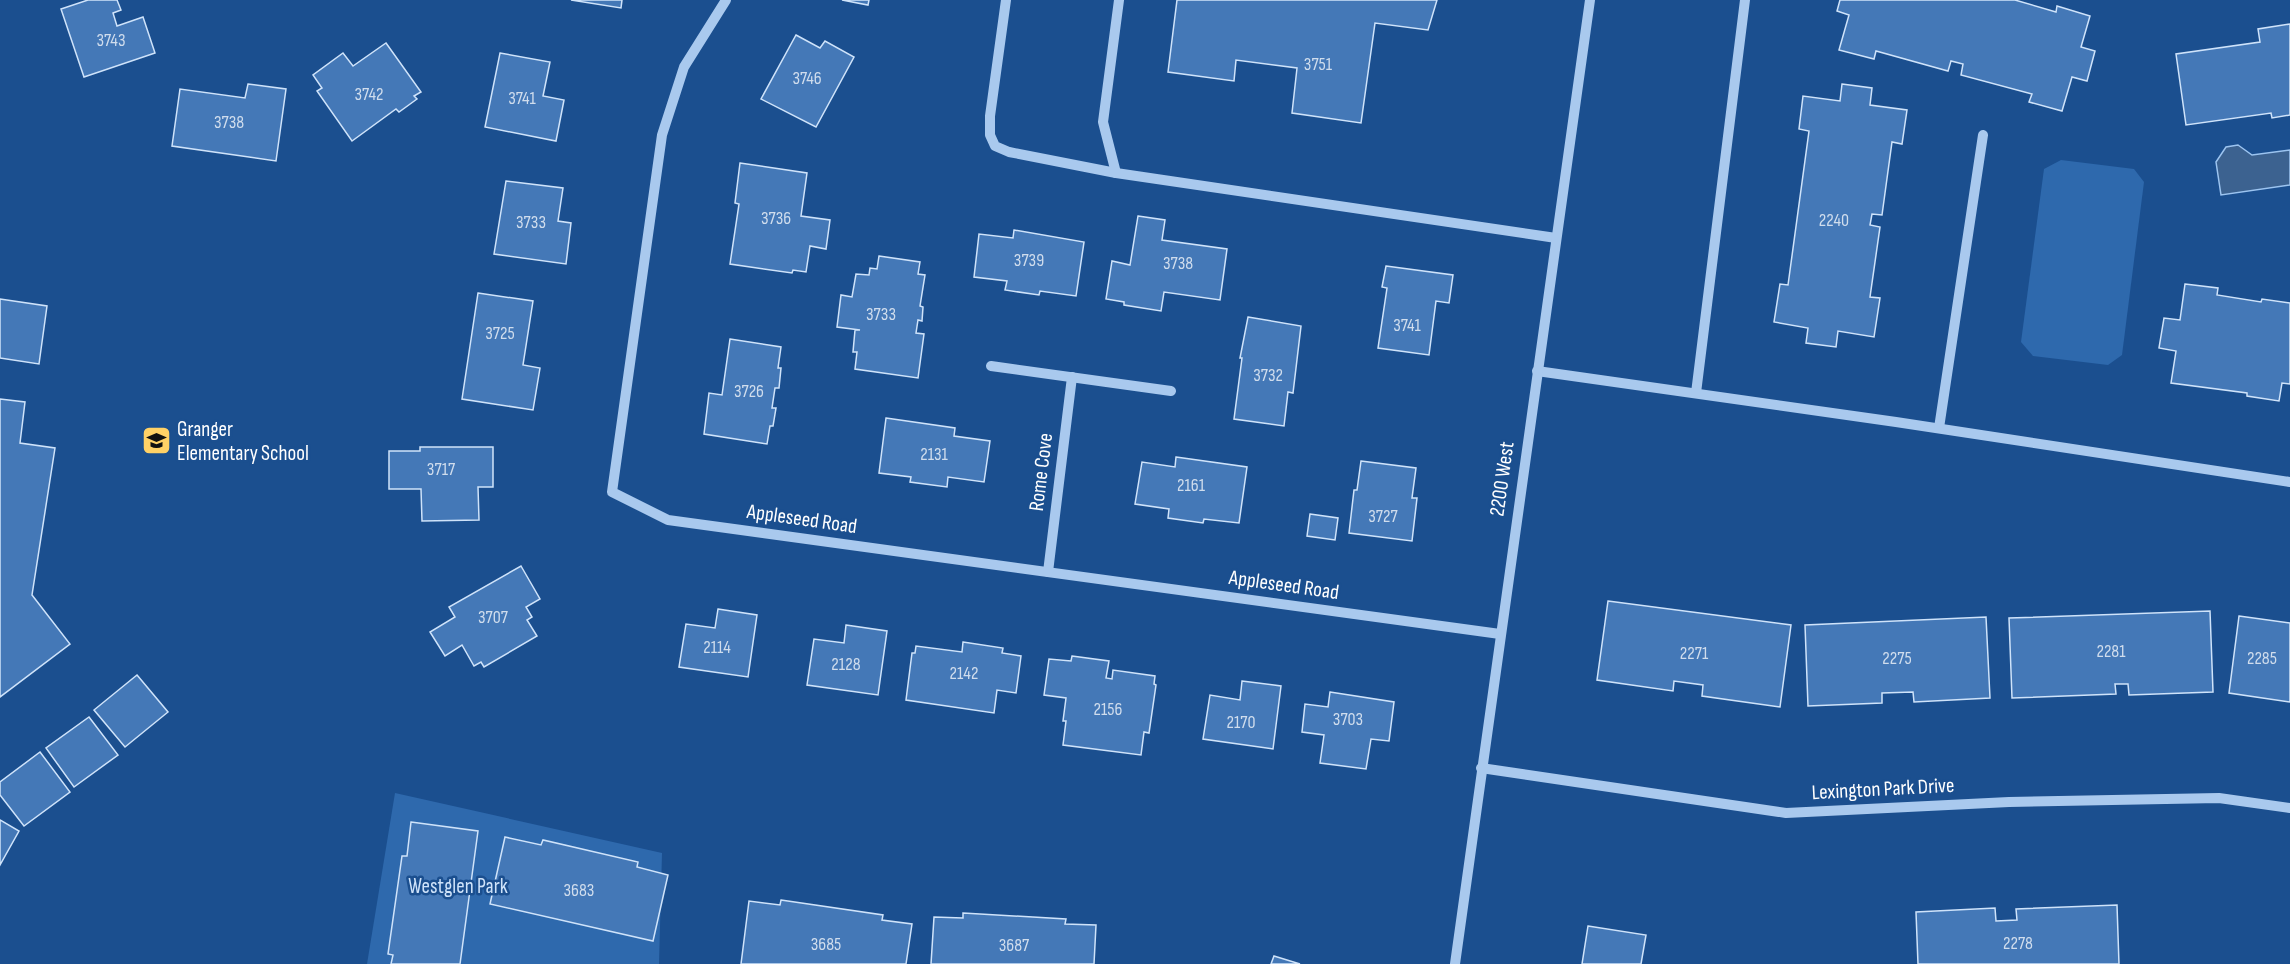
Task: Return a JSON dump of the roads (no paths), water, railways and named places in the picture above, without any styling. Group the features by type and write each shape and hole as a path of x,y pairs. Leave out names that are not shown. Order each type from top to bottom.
{"street":[{"name":"Appleseed Road","path":"726,0 684,67 662,135 612,492 668,520 1500,634"},
{"path":"1006,0 990,116 990,135 995,146 1009,152 1116,173 1556,238"},
{"path":"1116,173 1103,122 1119,0"},
{"name":"2200 West","path":"1455,964 1590,0"},
{"path":"1696,393 1745,0"},
{"path":"1939,428 1983,135"},
{"path":"991,366 1171,391"},
{"path":"1537,371 1939,428 2290,482"},
{"name":"Rome Cove","path":"1048,572 1072,377"},
{"name":"Lexington Park Drive","path":"1481,768 1786,813 2009,802 2218,798 2290,808"}],"place":[{"name":"Granger Elementary School","path":"156,441"}],"park label":[{"name":"Westglen Park","path":"458,886"}]}
